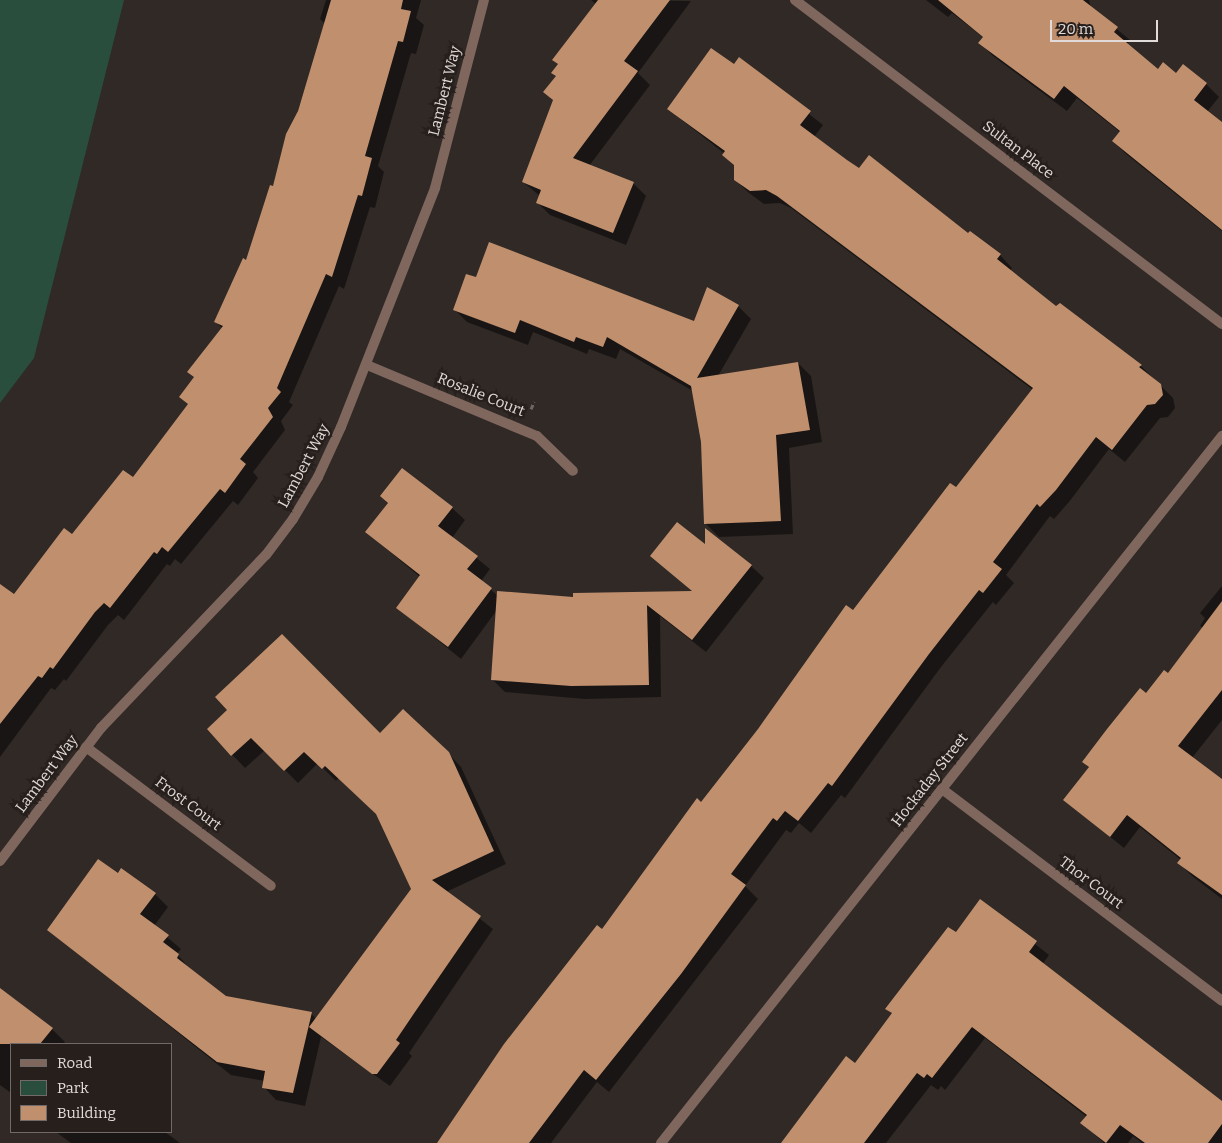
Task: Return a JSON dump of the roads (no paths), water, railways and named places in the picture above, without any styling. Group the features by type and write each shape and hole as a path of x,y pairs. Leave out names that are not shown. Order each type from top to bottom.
{"street":[{"name":"Lambert Way","path":"0,861 86,747 133,692 244,581 284,531 318,477 366,365 435,188 484,0"},
{"name":"Sultan Place","path":"795,0 1222,324"},
{"name":"Rosalie Court","path":"366,365 529,432 551,448 573,471"},
{"name":"Hockaday Street","path":"661,1143 1222,436"},
{"name":"Frost Court","path":"86,747 271,886"},
{"name":"Thor Court","path":"942,789 1222,1001"}]}
